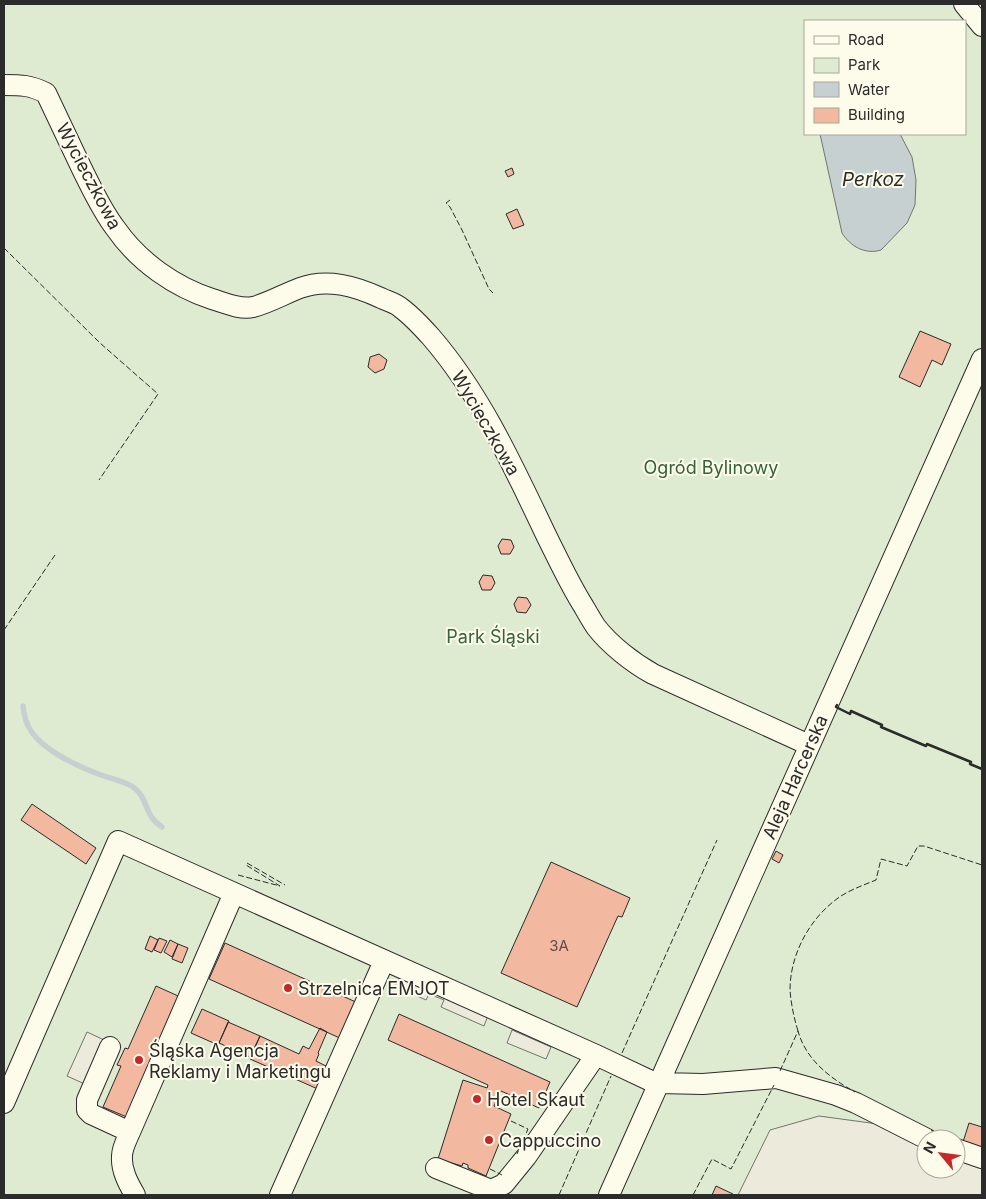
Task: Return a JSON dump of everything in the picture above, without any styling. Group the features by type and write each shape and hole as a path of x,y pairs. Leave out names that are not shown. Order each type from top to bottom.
{"street":[{"path":"964,4 982,26"},
{"name":"Wycieczkowa","path":"4,85 33,87 46,93 93,192 116,230 134,251 160,273 190,291 238,307 251,308 301,287 320,283 338,284 354,287 401,307 441,349 463,378 483,410 571,585 596,627 638,666 809,745"},
{"name":"Aleja Harcerska","path":"609,1195 982,359"},
{"path":"4,1103 118,841 659,1083 703,1084 776,1078 836,1095 856,1103 916,1134"},
{"path":"135,1195 127,1182 122,1154 234,893"},
{"path":"280,1195 384,961"},
{"path":"110,1047 86,1106 90,1114 130,1132"},
{"path":"436,1168 491,1190 504,1184 526,1157 596,1055"},
{"path":"966,1152 982,1158"}],"green space":[{"name":"Park Śląski","path":"4,4 982,4 982,1195 4,1195"}],"shaded area":[{"path":"401,974 489,1013 484,1026 441,1007 444,1000 429,994 426,1000 395,986"},
{"path":"512,1030 551,1047 546,1059 507,1043"},
{"path":"87,1032 117,1046 98,1090 67,1076"},
{"path":"819,1116 878,1124 916,1137 916,1179 966,1179 966,1154 982,1159 982,1195 738,1195 770,1130"}],"water":[{"name":"Perkoz","path":"820,135 901,135 912,157 916,180 915,205 907,223 881,250 875,251 859,248 849,242 842,233"}],"building":[{"path":"512,168 514,174 508,177 505,171"},
{"path":"517,209 524,225 513,229 506,214"},
{"path":"920,331 951,344 942,365 932,360 920,387 899,377"},
{"path":"379,354 387,360 384,369 375,373 368,367 370,357"},
{"path":"502,539 511,540 514,547 510,554 501,554 498,546"},
{"path":"483,575 492,576 495,583 491,590 482,590 479,582"},
{"path":"518,597 527,598 531,605 526,613 517,612 514,604"},
{"path":"32,804 96,848 86,864 21,820"},
{"path":"776,851 783,855 779,863 772,859"},
{"path":"551,862 630,898 622,917 618,916 577,1007 501,973"},
{"path":"150,936 158,940 152,952 145,949"},
{"path":"159,938 167,941 161,953 154,950"},
{"path":"170,940 178,944 172,957 164,952"},
{"path":"225,943 358,1003 342,1039 209,979"},
{"path":"178,944 188,948 182,963 172,959"},
{"path":"156,986 187,1000 134,1120 103,1107 121,1066 117,1065 125,1048 128,1049"},
{"path":"202,1009 229,1021 218,1045 191,1033"},
{"name":"Hotel Skaut","path":"399,1014 550,1082 539,1108 501,1091 494,1106 511,1114 486,1176 468,1168 468,1165 463,1163 462,1166 438,1159 463,1080 487,1088 488,1085 388,1040"},
{"path":"228,1022 260,1036 250,1057 219,1043"},
{"path":"320,1028 327,1032 316,1061 330,1068 320,1090 250,1059 260,1036 299,1054 303,1046 309,1049"},
{"path":"969,1123 982,1127 982,1148 966,1143 966,1132"},
{"path":"716,1186 733,1194 733,1195 712,1195"}],"waterway":[{"path":"23,706 29,728 44,745 63,758 83,768 133,787 142,796 152,817 162,827"}],"fence":[{"path":"450,200 446,203 450,207 489,289 493,293"},
{"path":"4,248 100,343 158,394 99,480"},
{"path":"4,630 55,555"},
{"path":"622,1053 717,840"},
{"path":"798,1031 790,990 794,963 804,937 820,914 830,904 849,891 876,880 881,859 907,866 918,846 924,846 982,865"},
{"path":"247,863 285,885"},
{"path":"238,875 280,886 246,865"},
{"path":"780,1071 798,1031 807,1051 820,1067 837,1081 855,1092"},
{"path":"559,1195 611,1076"},
{"path":"693,1195 712,1159 731,1169 774,1085"},
{"path":"511,1121 528,1129 517,1154"},
{"path":"490,1169 502,1175"}],"wall":[{"path":"837,705 836,707 850,714 851,711 882,725 881,727 971,762 970,764 982,769"}],"place":[{"name":"Strzelnica EMJOT","path":"288,988"},
{"name":"Śląska Agencja Reklamy i Marketingu","path":"139,1060"},
{"name":"Hotel Skaut","path":"477,1099"},
{"name":"Cappuccino","path":"489,1140"}],"park label":[{"name":"Ogród Bylinowy","path":"711,467"}]}
